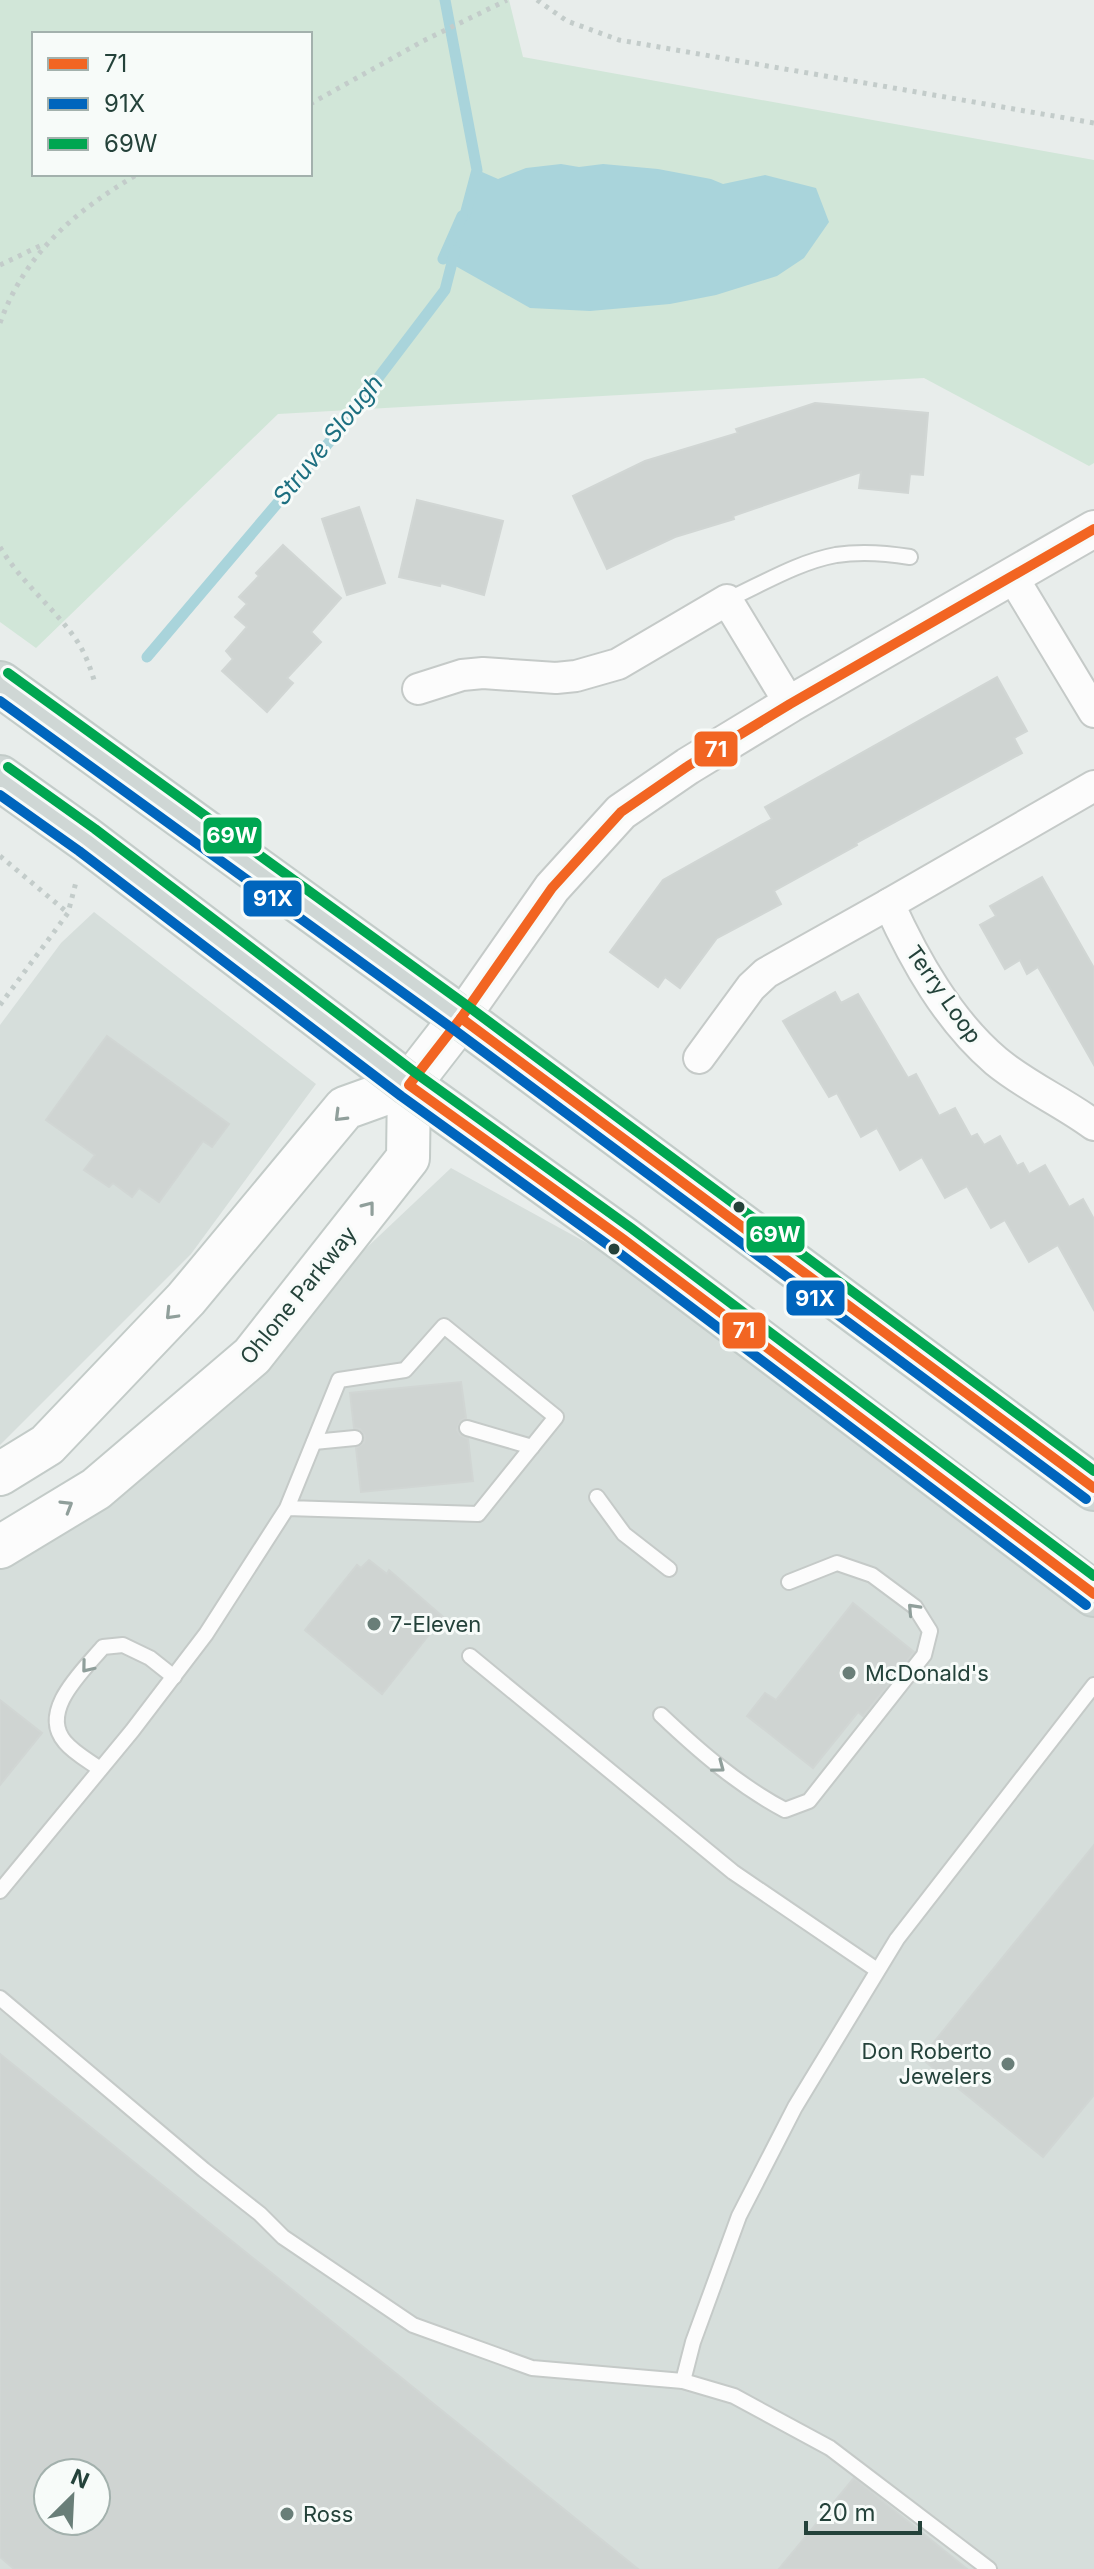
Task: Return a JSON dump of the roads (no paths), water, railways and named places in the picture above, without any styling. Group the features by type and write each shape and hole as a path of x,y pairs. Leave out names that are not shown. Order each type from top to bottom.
{"main road":[{"path":"0,684 461,1018 1094,1488"},
{"path":"0,778 87,840 409,1085 623,1239 1094,1594"},
{"path":"0,1474 47,1445 186,1299 345,1108 409,1085 461,1018"},
{"name":"Ohlone Parkway","path":"0,1547 96,1489 252,1356 408,1158 409,1085"}],"street":[{"path":"461,1018 552,888 621,812 688,766 790,704 1094,529"},
{"path":"1012,576 1094,712"},
{"path":"418,689 462,675 483,673 556,678 599,671 629,658 727,600 790,704"},
{"path":"699,1058 751,987 766,973 1094,786"},
{"name":"Terry Loop","path":"889,904 906,941 967,1033 998,1063 1094,1125"}],"lane":[{"path":"727,600 773,578 833,556 871,553 910,557"},
{"path":"0,1891 206,1634 287,1508 339,1380 405,1370 444,1326 556,1417 478,1514 287,1508"},
{"path":"467,1428 532,1447"},
{"path":"314,1442 355,1438"},
{"path":"597,1497 624,1534 669,1569"},
{"path":"661,1715 703,1755 756,1794 785,1810 809,1801 924,1655 930,1631 915,1607 872,1575 837,1563 789,1582"},
{"path":"100,1769 64,1741 56,1720 61,1699 103,1647 123,1645 150,1658 174,1677"},
{"path":"470,1656 733,1872 877,1970"},
{"path":"683,2381 693,2342 739,2216 795,2107 897,1939 1094,1685"},
{"path":"0,1998 260,2214 283,2237 413,2325 532,2368 683,2381 734,2396 830,2448 989,2569"}],"water":[{"path":"561,164 658,169 723,184 765,175 816,188 829,222 804,258 777,276 716,295 670,304 590,311 530,308 443,259 482,172 498,179 526,168"}],"waterway":[{"name":"Struve Slough","path":"445,0 477,170 465,215"},
{"name":"Struve Slough","path":"443,259 462,216"},
{"name":"Struve Slough","path":"147,657 331,440 445,290 455,251"}],"place":[{"name":"7-Eleven","path":"374,1624"},
{"name":"McDonald's","path":"849,1673"},
{"name":"Don Roberto Jewelers","path":"1008,2064"},
{"name":"Ross","path":"287,2514"}]}
